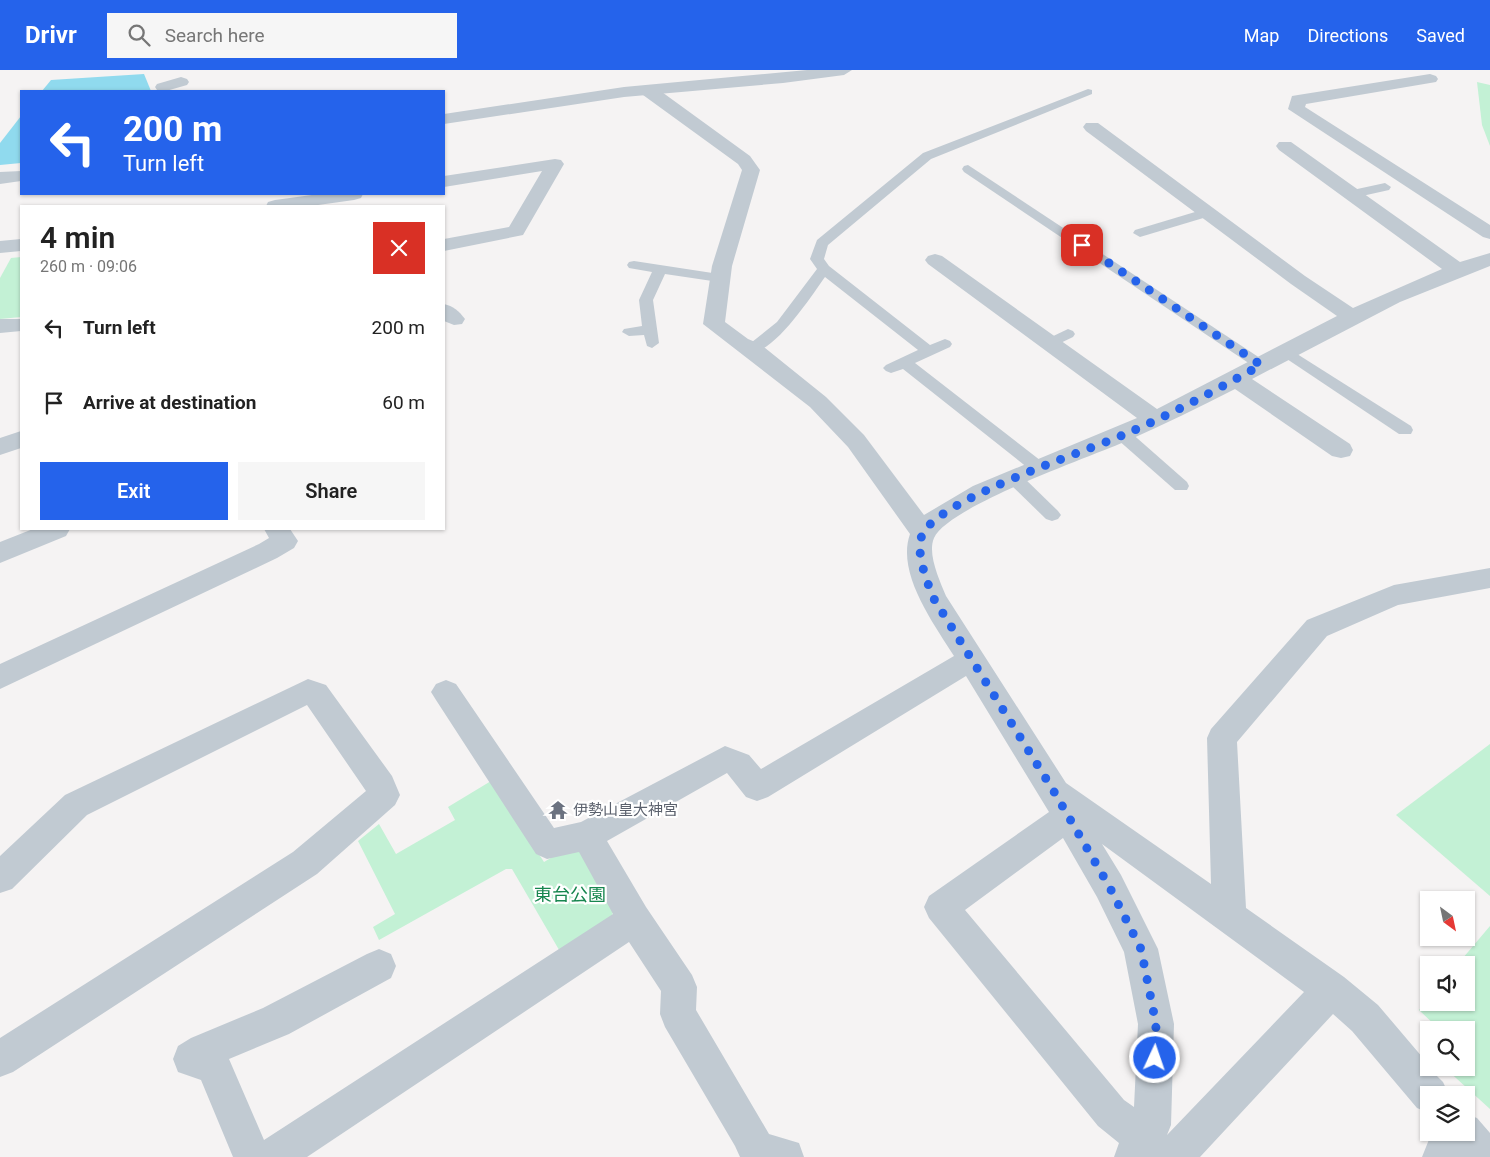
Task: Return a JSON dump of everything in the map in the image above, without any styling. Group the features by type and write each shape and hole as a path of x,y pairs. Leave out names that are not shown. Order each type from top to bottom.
{"street":[{"path":"445,119 624,92 653,83 844,70"},
{"path":"163,86 182,82"},
{"path":"1420,82 1298,100 1296,109 1490,233"},
{"path":"653,83 744,160 751,170 719,278 714,299 714,324 740,344 752,349 818,402 856,440 923,533"},
{"path":"1092,127 1298,280 1354,318"},
{"path":"1285,146 1354,194 1456,270"},
{"path":"445,181 555,164 516,231 445,245"},
{"path":"0,178 20,176"},
{"path":"280,205 346,195"},
{"path":"0,247 20,245"},
{"path":"1150,1151 1156,1024 1141,949 1109,886 1061,803 970,660 934,599 924,574 921,553 923,533 940,516 958,504 1014,478 1123,435 1354,318 1456,270 1490,259"},
{"path":"937,268 1059,338 1155,419"},
{"path":"0,326 20,325"},
{"path":"1236,379 1341,450"},
{"path":"0,447 20,438"},
{"path":"0,554 55,530"},
{"path":"0,678 268,551 285,541 278,530"},
{"path":"1229,915 1222,738 1317,628 1394,595 1490,578"},
{"path":"446,692 547,844 587,836 725,759 738,764 757,787 970,660"},
{"path":"0,878 76,805 308,691 316,694 381,786 384,795 305,863 0,1059"},
{"path":"1061,803 1229,915 1331,990 1365,1018 1422,1086"},
{"path":"1061,803 940,907 1111,1113 1150,1151"},
{"path":"587,836 634,919 679,987 678,1014 763,1155"},
{"path":"273,1157 634,919"},
{"path":"252,1157 213,1064 191,1059 204,1051 276,1021 379,966"},
{"path":"1150,1151 1331,990"},
{"path":"1441,1157 1447,1141"},
{"path":"1471,1141 1485,1157"}],"lane":[{"path":"929,352 824,269 817,259 822,243 927,156 1088,92"},
{"path":"968,169 1261,365"},
{"path":"1354,194 1385,187"},
{"path":"1140,233 1205,212"},
{"path":"634,265 719,278"},
{"path":"629,332 651,336 646,300 660,269"},
{"path":"752,349 782,325 824,269"},
{"path":"945,344 898,365 1039,468"},
{"path":"1286,352 1405,430"},
{"path":"1123,435 1181,486"},
{"path":"1014,478 1052,515"}],"green space":[{"path":"1477,82 1490,85 1490,146 1482,125"},
{"path":"20,257 20,317 0,319 0,278 11,258"},
{"path":"1490,744 1490,896 1396,815"},
{"name":"東台公園","path":"491,781 544,862 566,849 589,853 616,901 610,923 562,955 512,869 506,869 379,940 373,927 395,914 358,841 379,824 396,854 455,820 448,807"},
{"path":"1490,926 1490,1109 1475,1095 1475,1086 1465,1086 1454,1076 1475,1076 1475,1021 1431,1021 1420,1011 1475,1011 1475,956 1465,956"}],"water":[{"path":"144,74 151,90 43,90 51,80"},
{"path":"20,117 20,163 0,165 0,143"}],"place":[{"name":"伊勢山皇大神宮","path":"558,810"}],"route":[{"path":"1082,245 1261,365 1123,435 1026,473 958,504 940,516 923,533 921,553 924,574 934,599 970,660 1053,790 1109,886 1141,949 1156,1024 1155,1058"}]}
